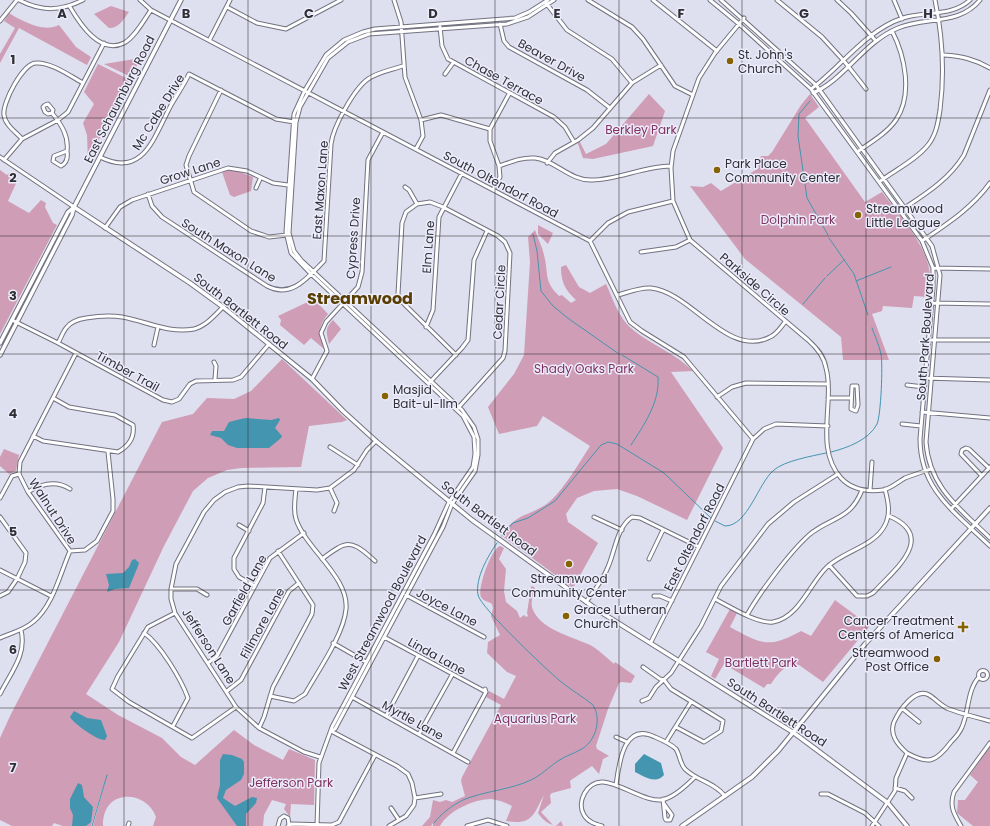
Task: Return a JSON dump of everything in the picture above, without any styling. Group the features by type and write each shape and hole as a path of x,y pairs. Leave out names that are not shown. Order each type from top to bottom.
{"main road":[{"name":"East Schaumburg Road","path":"74,207 181,0"},
{"name":"South Bartlett Road","path":"74,207 190,283 223,307 312,379 343,412 451,503 586,602 794,733 888,803 906,826"},
{"path":"0,343 68,212 74,207"},
{"path":"0,355 72,215 74,207"},
{"path":"682,826 752,777 794,733 865,644 990,508"}],"street":[{"path":"0,21 18,0 30,6 45,10 58,10 83,0"},
{"name":"South Oltendorf Road","path":"140,0 151,10 210,39 416,150 590,241"},
{"path":"210,39 230,0"},
{"path":"227,7 257,23 286,29 341,0"},
{"path":"394,0 400,14 403,66 408,88 421,120 423,136 416,150"},
{"path":"451,503 473,474 478,455 478,443 474,427 458,408 293,255 288,235 296,108 324,63 342,46 369,34 500,22 520,17 547,2 554,0"},
{"path":"588,0 632,27 643,39 676,86 693,95"},
{"path":"653,0 717,51"},
{"name":"South Park Boulevard","path":"710,0 811,89 922,241 933,268 932,303 921,426 920,451 924,471 938,494 951,509 990,546"},
{"name":"South Park Boulevard","path":"721,0 744,18 816,85 906,208 934,250 939,268 938,303 926,442 931,469 943,491 990,538"},
{"path":"777,0 822,37 844,61 866,89"},
{"path":"837,0 876,41"},
{"path":"894,0 902,18"},
{"path":"879,182 921,153 933,138 938,122 942,92 944,55 935,0"},
{"path":"811,89 872,36 887,25 902,18 957,9 970,0"},
{"path":"813,93 820,90 876,41 892,31 912,23 938,20 963,14 980,0"},
{"path":"547,2 567,30 612,58 632,83"},
{"path":"70,6 84,28 104,43 114,45 124,43 151,10"},
{"name":"Parkside Circle","path":"744,18 706,65 693,95 673,152 671,166 674,201 690,240 808,340 820,353 827,369 829,458 838,474 846,482 862,490 885,490 931,469"},
{"name":"Beaver Drive","path":"500,22 504,41 509,47 587,90 610,108"},
{"path":"306,91 322,60 340,43 368,31 440,27"},
{"name":"Chase Terrace","path":"440,27 442,46 448,59 558,120 565,127 574,142"},
{"path":"857,152 892,125 902,107 906,73 902,52 892,31"},
{"path":"4,160 22,139 58,120 68,112 104,43"},
{"path":"944,55 961,56 976,60 990,68"},
{"path":"22,139 6,123 4,107 21,73 31,62 45,64 83,83"},
{"path":"445,74 453,63"},
{"path":"547,163 555,153 594,128 632,83 661,65"},
{"name":"East Maxon Lane","path":"312,273 324,261 332,138 356,92 364,82 372,76 403,66"},
{"name":"Mc Cabe Drive","path":"100,157 114,163 123,163 132,162 142,156 148,149 189,74 276,119 294,122"},
{"path":"221,90 188,156 186,165 189,181 194,192 251,231 264,236 288,235"},
{"path":"900,211 938,184 958,164 964,155 990,90"},
{"path":"493,190 500,177 499,166 490,141 490,129 509,94"},
{"path":"52,113 58,120 66,136 67,151 67,160 64,164 61,166 53,161 54,156 67,151"},
{"path":"421,120 441,114 490,129"},
{"name":"Cypress Drive","path":"312,379 327,351 321,333 326,322 358,287 362,272 368,160 383,132"},
{"path":"0,157 74,207"},
{"path":"499,166 517,159 536,158 577,179 593,180 658,166 671,166"},
{"name":"Grow Lane","path":"105,228 120,207 132,200 228,168 247,171 273,183 290,185"},
{"name":"Elm Lane","path":"426,327 433,310 439,217 462,173"},
{"path":"256,188 260,178"},
{"path":"922,241 965,211 990,183"},
{"path":"405,187 417,204 406,212 402,223 398,294 404,306 456,355"},
{"name":"South Maxon Lane","path":"148,194 152,206 162,218 270,288 279,290 290,289 300,285 312,273"},
{"path":"674,201 628,212 608,223 590,241 630,322 684,357 753,439 764,429 776,424 828,426"},
{"name":"Cedar Circle","path":"417,204 430,202 443,207 503,240 510,253 505,351 499,363 458,408"},
{"path":"430,382 456,355 469,337 474,260 487,231"},
{"path":"641,252 676,247 690,240"},
{"path":"933,268 990,269"},
{"path":"618,295 636,289 651,288 668,293 740,340 756,342 771,337 785,322"},
{"path":"932,303 990,304"},
{"path":"58,343 66,327 72,322 102,315 123,317 158,327 179,330 196,328 210,321 223,307"},
{"name":"Timber Trail","path":"12,320 58,343 163,400 172,402 179,399 190,384 196,380 233,380 241,377 269,344"},
{"path":"154,345 158,327"},
{"path":"928,340 990,340"},
{"name":"Walnut Drive","path":"0,638 21,630 33,622 42,613 51,596 70,551 28,492 19,474 20,462 76,353"},
{"path":"214,362 216,366 215,379"},
{"path":"925,378 990,380"},
{"path":"717,397 732,387 746,383 828,384"},
{"path":"857,386 858,405 856,411 851,409 851,398 851,387 857,386"},
{"name":"South Park Boulevard","path":"907,386 924,387"},
{"path":"33,436 42,441 108,452 118,452 127,447 134,434 133,425 115,415 69,407 53,398"},
{"path":"828,398 851,398"},
{"path":"922,412 990,418"},
{"path":"902,424 921,426"},
{"name":"East Oltendorf Road","path":"651,642 753,439"},
{"name":"Jefferson Lane","path":"320,757 304,752 259,728 236,707 175,613 171,589 176,564 204,512 214,500 238,487 317,490 330,488 348,476 358,465 367,450 376,441"},
{"path":"330,447 358,465"},
{"path":"951,509 990,468 969,449 966,448 962,450 961,454 982,476"},
{"path":"70,551 85,550 97,541 113,511 108,452"},
{"path":"870,490 872,462"},
{"path":"0,498 12,476 19,474"},
{"path":"642,701 649,698 656,687 664,680 679,661 701,626 724,582 768,524 779,513 838,474"},
{"path":"28,492 39,485 48,483 65,486 70,489"},
{"path":"255,586 239,578 234,569 234,558 263,503 265,487"},
{"path":"330,488 337,503 334,511"},
{"path":"270,696 294,701 305,694 342,626 346,608 343,589 304,533 295,515 296,489"},
{"path":"747,615 755,602 799,545 811,534 849,511 857,502 862,490"},
{"path":"715,599 762,622 773,622 782,619 793,611 829,565 875,538 885,525 889,516 889,508 885,490"},
{"name":"West Streamwood Boulevard","path":"332,732 332,727 451,503"},
{"name":"West Streamwood Boulevard","path":"318,826 320,757 332,732 335,729 443,527 451,503"},
{"path":"829,565 857,596 867,596 873,592 906,557 911,548 912,538 908,528 901,521 889,516"},
{"path":"0,517 26,553 25,562 17,579 8,592 0,596"},
{"path":"594,517 622,530"},
{"path":"586,602 608,568 622,530 627,521 632,517 640,518 699,547"},
{"path":"239,525 249,531"},
{"path":"649,559 663,530"},
{"name":"Garfield Lane","path":"208,663 217,656 270,558 304,533"},
{"path":"322,559 339,546 348,543 360,548 375,560"},
{"path":"259,728 273,687 312,614 313,605 278,551"},
{"path":"0,570 51,596"},
{"name":"Fillmore Lane","path":"227,691 241,680 289,591 299,583"},
{"path":"171,589 197,589 207,595"},
{"name":"Joyce Lane","path":"402,594 484,637"},
{"path":"654,596 660,596 672,601"},
{"path":"175,613 155,621 148,627 118,676 112,689 129,702 192,738 236,707"},
{"path":"0,692 21,656 24,641 21,630"},
{"path":"144,633 152,638 184,687 188,698 173,726"},
{"name":"Linda Lane","path":"380,635 452,675 485,691 453,753"},
{"path":"333,643 370,664"},
{"path":"386,716 418,656"},
{"path":"643,667 660,679 664,680 671,689 690,702 722,721 721,731 704,742 676,727"},
{"path":"419,734 452,675"},
{"path":"979,677 972,692 966,713 962,728 943,753 933,760 920,760 908,753 897,744 892,733 893,724 911,699 918,693 928,694 948,709 966,713 990,721"},
{"name":"Myrtle Lane","path":"349,695 468,762"},
{"path":"666,742 690,702"},
{"path":"903,709 919,722"},
{"path":"332,732 405,772 412,783 415,798 412,809 406,816 389,826"},
{"path":"616,785 621,755 627,742 633,736 641,733 650,734 676,749 684,768 695,777 719,788 725,796"},
{"path":"616,737 627,742"},
{"path":"961,826 952,809 954,792 990,743"},
{"path":"872,826 888,803 895,788 896,778 908,753"},
{"path":"278,826 280,819 284,816 288,818 289,825 318,826 332,825 339,822 345,815 376,755"},
{"path":"602,826 591,822 584,816 581,805 583,794 591,786 602,782 616,785 656,800 663,800 695,777"},
{"path":"895,788 905,789 911,796"},
{"path":"415,798 441,794"},
{"path":"821,794 828,794 865,813 879,826"},
{"path":"663,800 665,818 666,820 670,820 672,815 664,804"},
{"path":"391,808 399,820"},
{"path":"467,826 488,820 497,821 507,826"}],"green space":[{"path":"111,6 129,12 123,21 116,27 109,28 94,14"},
{"path":"9,13 26,22 40,27 46,28 59,25 76,47 91,57 87,65 19,28 0,63 0,54 15,28 4,21"},
{"path":"153,35 131,77 104,64 135,59"},
{"path":"98,64 130,80 88,161 87,135 83,123 94,104 84,92"},
{"name":"Berkley Park","path":"649,94 665,111 653,146 593,159 583,158 577,141 579,140 586,154 606,144"},
{"name":"Dolphin Park","path":"810,94 819,107 805,118 865,202 882,192 912,231 928,264 930,280 928,297 914,296 912,308 883,306 882,311 872,314 889,360 843,360 841,337 745,259 690,186 703,187 711,183 721,191 759,168 758,164 761,156 768,156 772,152 801,105"},
{"path":"0,170 7,175 9,173 18,179 8,201 29,213 41,200 46,203 45,207 53,223 57,225 0,334"},
{"path":"227,170 235,170 253,177 251,191 234,197 230,195 222,172"},
{"path":"538,225 553,233 548,244 538,234"},
{"name":"Shady Oaks Park","path":"535,230 543,252 547,277 551,286 559,296 562,295 571,303 576,300 566,289 563,281 561,267 566,265 579,287 590,293 606,284 623,320 627,325 639,335 679,359 693,371 671,372 723,448 687,520 637,496 617,489 594,491 577,498 566,514 568,522 598,543 573,588 501,535 518,518 548,503 559,492 590,446 543,416 537,426 499,434 488,407 514,374 524,355 530,262 528,237"},
{"path":"314,299 328,314 322,322 320,330 324,349 311,338 304,345 280,325 281,320 278,316"},
{"path":"333,320 341,329 329,344 327,329"},
{"name":"Jefferson Park","path":"282,359 347,420 309,426 301,467 241,468 227,470 208,478 193,491 164,546 119,642 86,694 118,715 162,738 181,757 195,765 234,730 254,745 283,760 289,749 315,760 314,805 291,804 290,817 284,809 286,804 272,800 264,815 263,826 153,826 156,817 151,808 144,802 135,798 126,797 117,799 110,804 105,813 103,826 93,826 107,775 91,826 63,826 54,823 52,826 12,826 0,820 0,738 162,422 193,414 207,398 234,399 251,391"},
{"path":"4,449 19,455 16,471 9,474 0,466 0,457"},
{"name":"Aquarius Park","path":"500,546 504,548 499,559 506,569 504,591 506,602 517,611 520,618 524,615 526,617 528,616 527,613 532,586 535,588 532,606 539,619 552,629 592,646 614,664 615,662 635,676 631,683 619,683 608,709 596,746 597,749 609,756 603,759 599,774 592,766 570,781 571,788 552,793 550,795 551,803 541,812 553,825 546,822 538,813 544,795 531,817 522,822 506,821 512,806 491,799 477,801 462,807 449,815 440,826 433,826 433,823 431,826 422,826 430,817 433,800 440,802 446,800 452,802 465,796 461,781 462,777 501,705 486,697 489,691 504,699 516,676 507,672 487,653 488,642 500,635 491,616 493,608 492,604 483,600 480,593 489,561 496,549"},
{"name":"Bartlett Park","path":"835,600 869,627 823,682 799,665 795,664 786,667 771,684 767,684 764,688 724,664 715,679 711,676 719,659 706,652 730,609 737,613 730,627 758,640 773,642 790,637 801,631 811,636"},
{"path":"990,746 990,826 973,826 957,813 958,800 965,800 978,782 970,775"},
{"path":"561,821 563,826 556,826"}],"water":[{"path":"245,418 271,420 279,418 280,420 275,428 282,436 281,438 269,448 237,448 228,445 221,438 210,435 212,431 224,431 229,422"},
{"path":"135,559 139,563 129,588 115,589 107,592 109,585 106,574 123,573 129,567 132,560"},
{"path":"74,711 87,718 101,720 107,736 105,740 97,738 86,732 76,724 70,717"},
{"path":"223,754 232,755 242,759 244,762 244,774 241,780 226,790 223,798 235,806 252,797 257,798 256,803 246,814 246,826 237,826 217,798 220,785 220,760"},
{"path":"644,754 661,763 664,775 661,778 653,780 635,772 635,764"},
{"path":"78,783 82,785 84,797 93,807 91,822 86,826 72,826 73,815 70,808 70,799"}],"waterway":[{"path":"810,101 799,114 798,136 807,198 828,235"},
{"path":"533,234 537,251 541,291 553,306 569,319 619,354"},
{"path":"829,238 854,274 868,315"},
{"path":"827,276 844,260"},
{"path":"856,281 891,267"},
{"path":"803,304 825,278"},
{"path":"831,452 850,446 863,439 869,435 877,424 881,401 882,360 872,328"},
{"path":"622,355 658,377 658,386 654,404 646,421 631,445"},
{"path":"502,536 513,523 528,518 555,501 601,445 608,442 617,444 664,473 711,518"},
{"path":"715,521 725,526 733,524 740,519 752,503 768,476 774,470 784,464 798,459 826,453"},
{"path":"434,823 447,810 463,800 480,794 514,786 541,774 561,759 586,746 594,736 596,730 597,717 593,705 560,681 529,652 501,625 478,595 478,582 480,575 486,561 497,543"},
{"path":"92,826 107,775"}],"place":[{"name":"St. John's Church","path":"730,61"},
{"name":"Park Place Community Center","path":"717,170"},
{"name":"Streamwood Little League","path":"858,215"},
{"name":"Masjid Bait-ul-Ilm","path":"385,396"},
{"name":"Streamwood Community Center","path":"569,564"},
{"name":"Grace Lutheran Church","path":"566,616"},
{"name":"Cancer Treatment Centers of America","path":"963,627"},
{"name":"Streamwood Post Office","path":"937,659"}],"district":[{"name":"Streamwood","path":"360,298"}]}
